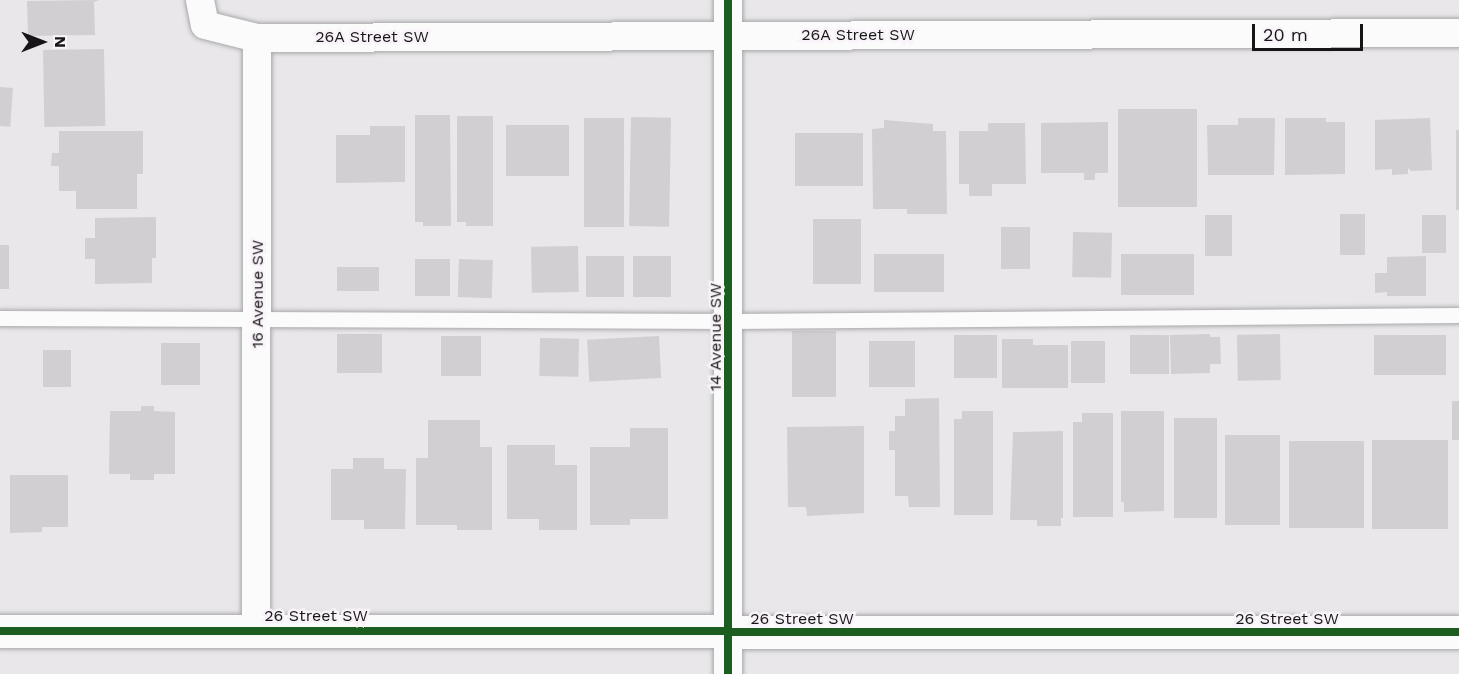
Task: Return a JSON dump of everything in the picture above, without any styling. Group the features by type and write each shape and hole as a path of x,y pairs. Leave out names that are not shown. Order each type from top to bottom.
{"street":[{"path":"200,0 205,25 258,38"},
{"name":"14 Avenue SW","path":"728,0 728,674"},
{"name":"26A Street SW","path":"258,38 1459,33"},
{"name":"16 Avenue SW","path":"256,630 258,38"},
{"name":"26 Street SW","path":"0,631 1459,632"}],"lane":[{"path":"0,318 729,321 1459,315"}],"building":[{"path":"99,0 94,2 95,35 28,36 27,1"},
{"path":"104,49 105,126 44,127 43,50"},
{"path":"0,87 13,88 10,127 0,126"},
{"path":"1118,109 1197,109 1197,207 1118,207"},
{"path":"415,115 450,115 451,226 423,226 423,222 415,222"},
{"path":"457,116 493,116 493,226 466,226 466,222 457,222"},
{"path":"631,117 671,118 669,227 629,226"},
{"path":"584,118 624,118 624,227 584,227"},
{"path":"1238,118 1275,118 1274,175 1208,175 1207,125 1238,125"},
{"path":"1285,118 1326,118 1326,122 1345,122 1345,174 1285,175"},
{"path":"1430,118 1432,170 1411,171 1408,168 1408,174 1392,175 1392,169 1375,170 1375,120"},
{"path":"884,120 933,124 933,131 946,131 947,214 907,214 907,209 873,209 872,129 884,128"},
{"path":"1108,122 1108,173 1095,173 1095,180 1084,180 1084,173 1041,173 1041,123"},
{"path":"988,123 1025,123 1026,184 992,184 992,196 969,196 969,184 959,184 959,131 988,131"},
{"path":"506,125 569,125 569,176 506,176"},
{"path":"370,126 405,126 405,182 336,183 336,135 370,135"},
{"path":"1456,130 1459,130 1459,210 1456,210"},
{"path":"59,131 143,131 143,174 137,174 137,209 76,209 76,191 59,191 59,166 51,166 52,153 59,153"},
{"path":"795,133 863,133 863,186 795,186"},
{"path":"1340,214 1365,214 1365,255 1340,255"},
{"path":"1205,215 1232,215 1232,256 1205,256"},
{"path":"1422,215 1446,215 1446,253 1422,253"},
{"path":"156,217 156,258 152,258 152,283 95,284 95,259 85,259 85,238 95,238 95,218"},
{"path":"813,219 861,219 861,284 813,284"},
{"path":"1001,227 1030,227 1030,269 1001,269"},
{"path":"1073,232 1112,233 1111,278 1072,277"},
{"path":"0,245 9,245 9,289 0,289"},
{"path":"578,246 579,292 532,293 531,247"},
{"path":"874,254 944,254 944,292 874,292"},
{"path":"1121,254 1194,254 1194,295 1121,295"},
{"path":"586,256 624,256 624,297 586,297"},
{"path":"633,256 671,256 671,297 633,297"},
{"path":"1426,256 1426,296 1387,296 1387,292 1375,293 1375,273 1387,273 1387,257"},
{"path":"415,259 450,259 450,296 415,296"},
{"path":"459,259 493,260 492,298 458,297"},
{"path":"337,267 379,267 379,291 337,291"},
{"path":"792,331 836,331 836,397 792,397"},
{"path":"337,334 382,334 382,373 337,373"},
{"path":"1210,334 1210,337 1220,337 1221,364 1210,364 1210,373 1171,374 1170,335"},
{"path":"1280,334 1281,380 1238,381 1237,335"},
{"path":"954,335 997,335 997,378 954,378"},
{"path":"1130,335 1169,335 1169,374 1130,374"},
{"path":"1374,335 1446,335 1446,375 1374,375"},
{"path":"441,336 481,336 481,376 441,376"},
{"path":"659,336 661,378 589,382 587,340"},
{"path":"540,338 579,339 578,377 539,376"},
{"path":"1002,339 1033,339 1033,345 1068,345 1068,388 1002,388"},
{"path":"869,341 915,341 915,387 869,387"},
{"path":"1071,341 1105,341 1105,383 1071,383"},
{"path":"161,343 200,343 200,385 161,385"},
{"path":"43,350 71,350 71,387 43,387"},
{"path":"939,398 940,507 909,507 908,496 895,496 895,450 889,450 889,431 895,431 895,416 905,416 905,399"},
{"path":"1452,401 1459,401 1459,440 1452,440"},
{"path":"141,406 154,406 154,411 175,412 175,474 154,474 154,480 130,480 130,474 109,474 110,411 141,411"},
{"path":"962,411 993,411 993,515 954,515 954,419 962,419"},
{"path":"1121,411 1164,411 1164,511 1124,512 1124,502 1121,502"},
{"path":"1082,413 1113,413 1113,517 1073,517 1073,422 1082,422"},
{"path":"1174,418 1217,418 1217,518 1174,518"},
{"path":"428,420 480,420 480,447 492,447 492,530 457,530 457,525 416,525 416,458 428,458"},
{"path":"864,426 864,513 807,516 806,507 788,507 787,427"},
{"path":"630,428 668,428 668,519 630,519 630,525 590,525 590,447 630,447"},
{"path":"1063,431 1063,518 1061,518 1061,526 1037,526 1037,520 1010,520 1013,432"},
{"path":"1225,435 1280,435 1280,525 1225,525"},
{"path":"1372,440 1448,440 1448,529 1372,529"},
{"path":"1289,441 1364,441 1364,528 1289,528"},
{"path":"507,445 555,445 555,465 577,465 577,530 539,530 539,519 507,519"},
{"path":"353,458 384,458 384,469 406,469 405,529 364,529 364,520 331,520 331,469 353,469"},
{"path":"10,475 68,475 68,527 42,527 42,532 10,533"}],"cycle path":[{"path":"728,0 728,674"},
{"path":"0,631 1459,632"}]}
